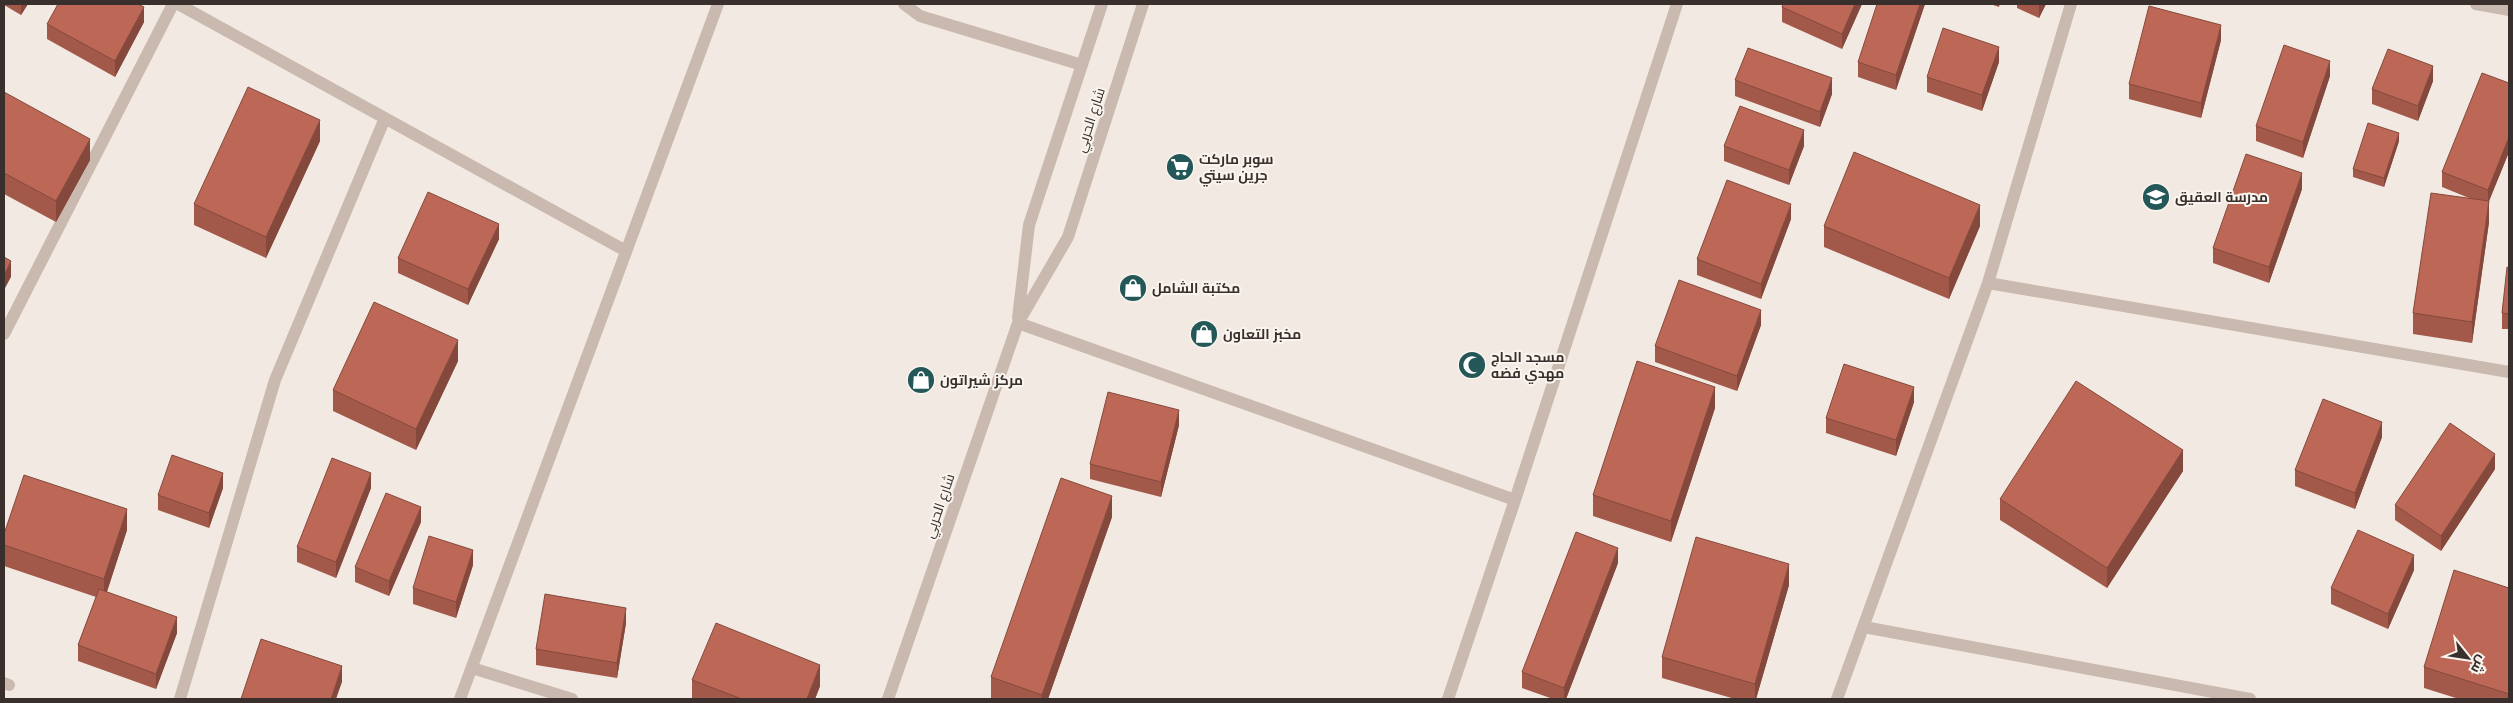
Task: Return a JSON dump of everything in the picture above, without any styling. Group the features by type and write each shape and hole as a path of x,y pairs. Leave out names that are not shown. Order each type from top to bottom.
{"street":[{"path":"4,334 173,4"},
{"path":"178,4 626,251"},
{"path":"460,699 718,4"},
{"path":"904,4 920,16 1082,65"},
{"name":"شارع الحربي","path":"1018,323 1029,225 1102,4"},
{"name":"شارع الحربي","path":"888,699 1018,323 1068,237 1143,4"},
{"path":"1448,699 1677,4"},
{"path":"1837,699 1988,283 2071,4"},
{"path":"2476,4 2509,10"},
{"path":"180,699 275,380 385,118"},
{"path":"1988,283 2509,372"},
{"path":"1018,323 1515,500"},
{"path":"1864,627 2250,699"},
{"path":"472,668 572,699"}],"building":[{"path":"58,4 138,4 144,7 115,61 47,24"},
{"path":"1783,4 1855,4 1842,34 1782,7"},
{"path":"1877,4 1920,4 1896,75 1858,62"},
{"path":"2149,6 2221,25 2201,103 2129,84"},
{"path":"1943,28 1999,47 1982,95 1927,77"},
{"path":"2284,45 2330,61 2303,142 2256,126"},
{"path":"1748,48 1832,78 1820,112 1735,80"},
{"path":"2388,49 2433,66 2418,106 2372,89"},
{"path":"2482,73 2509,83 2509,137 2488,190 2442,172"},
{"path":"248,87 320,120 266,237 194,204"},
{"path":"4,92 90,139 56,201 4,173"},
{"path":"1740,106 1804,130 1789,170 1724,146"},
{"path":"2368,123 2399,133 2384,178 2353,169"},
{"path":"1854,152 1980,205 1949,278 1824,226"},
{"path":"2246,154 2302,173 2269,267 2213,248"},
{"path":"1727,180 1791,204 1761,284 1697,259"},
{"path":"428,192 499,224 468,289 398,258"},
{"path":"2431,193 2489,201 2472,322 2413,313"},
{"path":"4,257 11,261 4,275"},
{"path":"2507,267 2509,268 2509,314 2502,313"},
{"path":"1679,280 1761,310 1737,376 1655,346"},
{"path":"374,302 458,340 416,429 333,390"},
{"path":"1637,361 1715,387 1671,521 1593,495"},
{"path":"1844,364 1914,387 1896,440 1826,418"},
{"path":"2076,381 2183,450 2107,568 2000,499"},
{"path":"1108,392 1179,410 1161,482 1090,464"},
{"path":"2323,399 2382,422 2355,493 2295,470"},
{"path":"2450,423 2495,454 2441,536 2395,505"},
{"path":"172,455 223,473 209,513 158,495"},
{"path":"332,458 371,473 336,562 297,547"},
{"path":"24,475 127,509 104,579 4,545 4,534"},
{"path":"1061,478 1112,496 1042,695 991,677"},
{"path":"386,493 421,507 389,581 355,567"},
{"path":"2358,530 2414,555 2388,614 2331,588"},
{"path":"1576,532 1618,548 1564,688 1522,672"},
{"path":"429,536 473,550 456,602 413,588"},
{"path":"1696,537 1789,564 1755,684 1662,657"},
{"path":"2454,570 2509,588 2509,694 2424,667"},
{"path":"99,589 177,617 156,674 78,645"},
{"path":"545,594 626,608 617,663 536,649"},
{"path":"716,623 820,665 807,699 742,699 692,680"},
{"path":"261,639 342,666 331,699 241,699"}],"place":[{"name":"سوبر ماركت جرين سيتي","path":"1180,167"},
{"name":"مدرسة العقيق","path":"2156,197"},
{"name":"مكتبة الشامل","path":"1133,288"},
{"name":"مخبز التعاون","path":"1204,334"},
{"name":"مسجد الحاج مهدي فضه","path":"1472,365"},
{"name":"مركز شيراتون","path":"921,380"}]}
